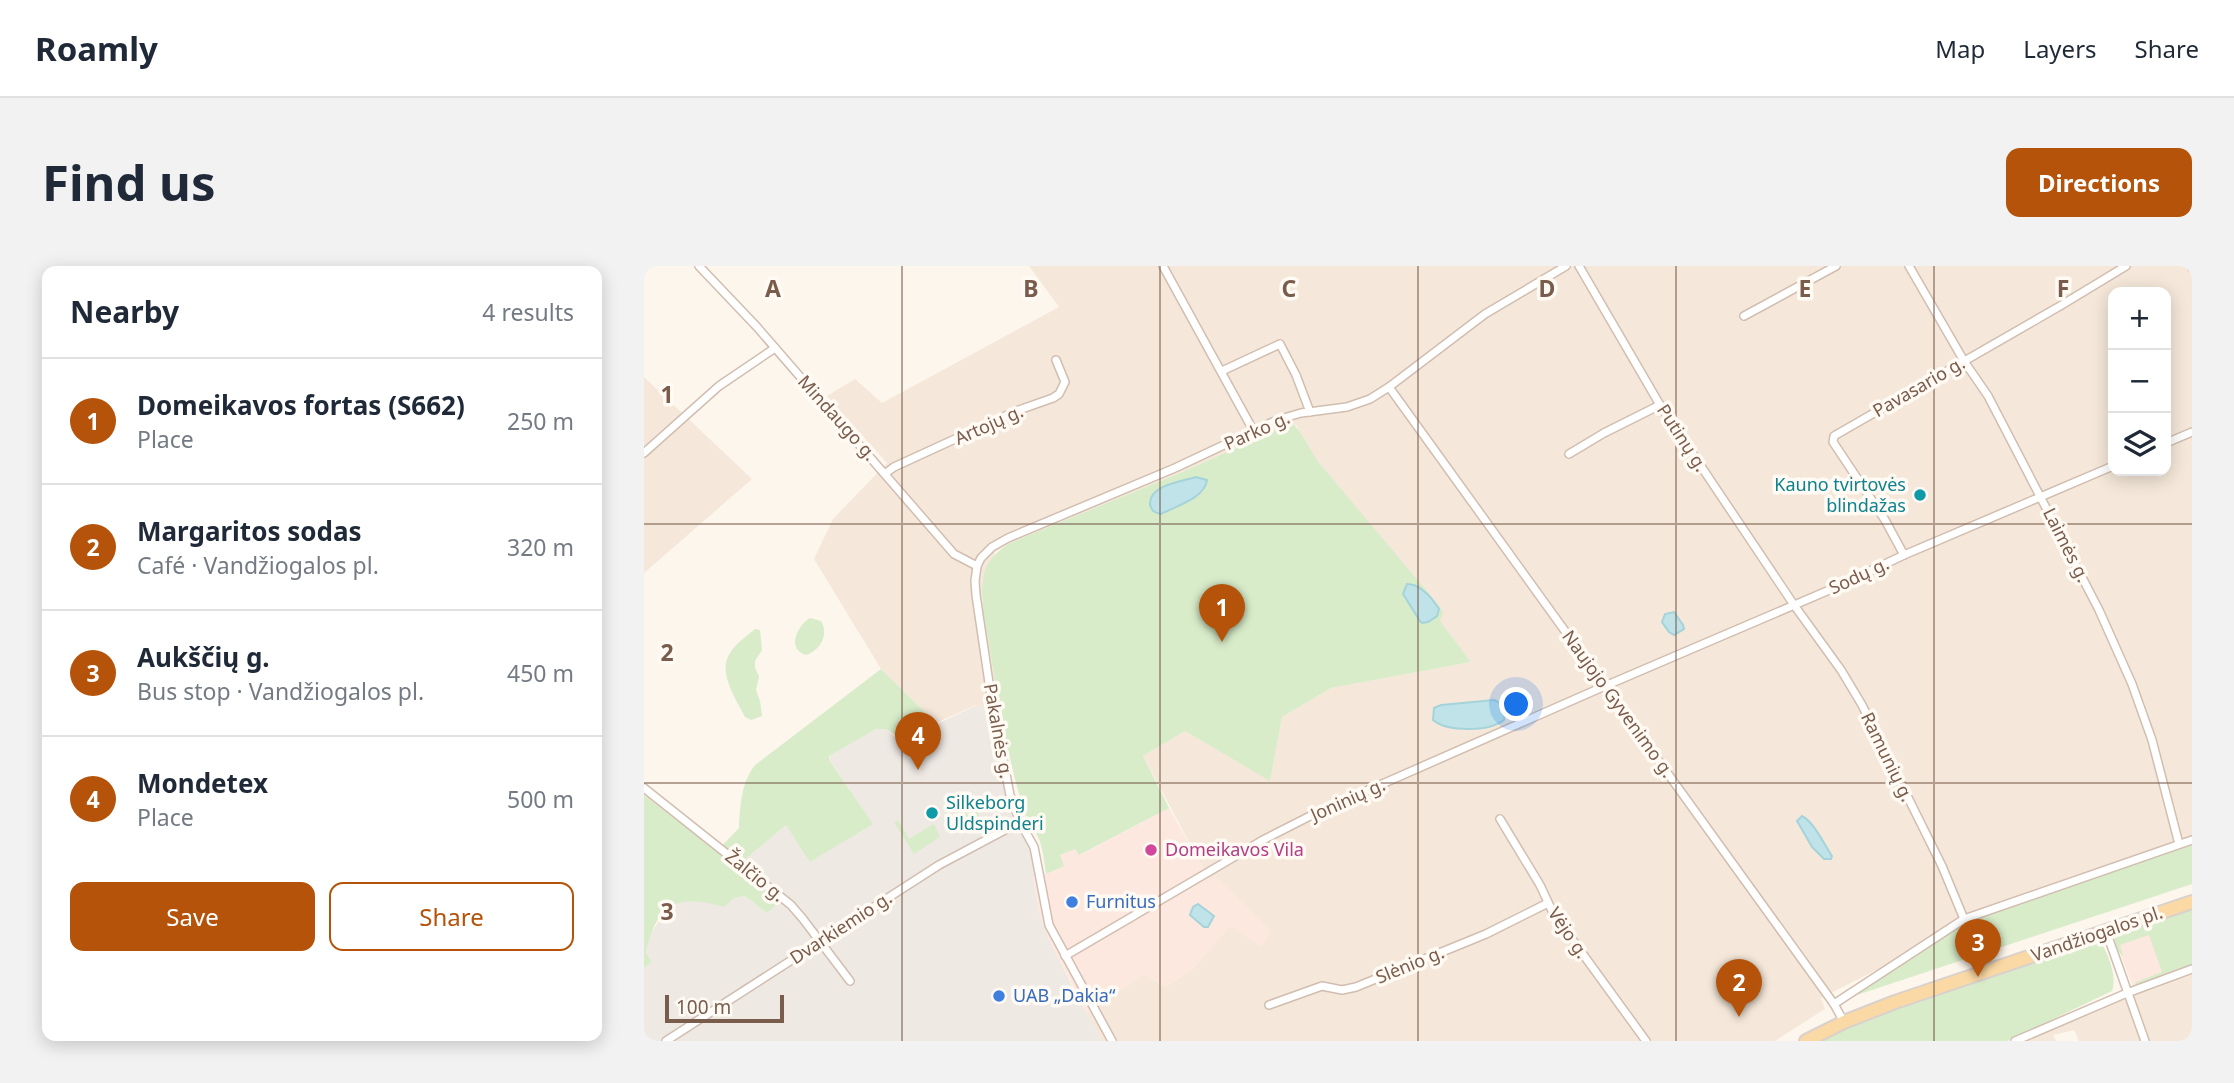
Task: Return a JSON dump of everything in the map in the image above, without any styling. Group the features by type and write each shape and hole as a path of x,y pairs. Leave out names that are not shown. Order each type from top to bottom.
{"main road":[{"name":"Vandžiogalos pl.","path":"1806,1041 1844,1022 1936,988 2192,902"}],"street":[{"name":"Mindaugo g.","path":"699,266 886,473 954,554 977,566"},
{"path":"1163,266 1253,430"},
{"name":"Parko g.","path":"977,566 987,551 1008,538 1175,468 1253,430 1290,415 1355,405 1379,395 1485,314 1566,266"},
{"name":"Putinų g.","path":"1579,266 1660,405 1794,605"},
{"path":"1744,316 1836,266"},
{"name":"Laimės g.","path":"1909,266 1988,396 2099,610 2132,684 2152,740 2179,844"},
{"name":"Pavasario g.","path":"1904,555 1833,438 1837,433 2126,266"},
{"path":"1222,371 1280,344 1296,375 1310,412"},
{"path":"644,453 719,386 775,348"},
{"name":"Artojų g.","path":"886,473 1016,411 1056,396 1065,382 1056,360"},
{"name":"Naujojo Gyvenimo g.","path":"1389,387 1834,1004 1844,1022"},
{"path":"1569,454 1660,405"},
{"path":"2171,441 2192,432"},
{"name":"Sodų g.","path":"1605,686 2108,468"},
{"name":"Pakalnės g.","path":"977,566 976,595 992,703 1010,795 1020,822 1034,847 1046,915 1065,956 1112,1041"},
{"name":"Ramunių g.","path":"1794,605 1862,705 1942,866 1964,919"},
{"name":"Joninių g.","path":"1065,956 1263,840 1306,818 1605,686"},
{"name":"Žalčio g.","path":"644,788 791,905 850,981"},
{"name":"Vėjo g.","path":"1500,819 1540,885 1553,913 1646,1041"},
{"name":"Dvarkiemio g.","path":"666,1041 939,865 1020,822"},
{"path":"1834,1004 1964,919 2192,840"},
{"name":"Slėnio g.","path":"1269,1005 1322,986 1342,990 1356,986 1479,937 1548,904"},
{"path":"2106,930 2145,1041"},
{"path":"2015,1041 2127,993 2192,969"}],"shaded area":[{"path":"1029,266 2192,266 2192,840 1920,948 1821,998 1825,1009 1775,1041 1102,1041 1087,1014 1144,974 1165,987 1193,969 1230,925 1210,881 1143,756 1185,731 1270,780 1282,717 1331,688 1471,662 1320,464 1303,440 1297,426 1292,423 1180,473 1010,543 995,552 982,598 999,701 978,708 976,705 936,723 881,669 814,559 833,519 887,463 827,396 855,379 882,403 1059,307"},
{"path":"644,377 752,479 644,573"},
{"path":"992,703 1010,795 1025,829 1040,876 1033,877 1038,910 1047,935 1102,1041 644,1041 644,968 652,962 646,954 650,935 666,910 673,904 688,899 724,906 734,898 745,896 767,913 786,895 743,861 786,825 850,790 829,760 830,754 876,729 886,729 895,737 910,737 977,705 978,708"},
{"path":"1169,808 1210,880 1216,877 1271,931 1262,947 1230,926 1193,969 1165,987 1144,974 1087,1014 1047,935 1038,910 1033,877 1063,866 1060,855 1075,849 1080,855"},
{"path":"2168,916 2192,955 2135,992 2114,937"},
{"path":"2192,969 2192,1041 2079,1041 2074,1030 2053,1035 2056,1041 2015,1041"}],"green space":[{"path":"1292,423 1320,464 1441,608 1443,613 1440,621 1471,662 1331,688 1282,717 1270,781 1185,731 1143,756 1169,808 1079,855 1075,849 1060,855 1064,866 1046,874 1040,843 1026,817 1019,794 1001,712 983,607 983,581 988,563 1010,543 1180,473"},
{"path":"810,618 821,621 824,636 816,649 806,655 796,648 795,643 801,626"},
{"path":"755,629 760,630 762,650 755,661 755,668 759,676 756,690 762,716 751,720 745,717 733,694 726,668 732,649"},
{"path":"881,669 936,723 903,740 886,729 876,729 829,756 829,760 873,824 810,862 786,825 736,867 779,902 767,913 745,896 734,898 724,907 693,901 671,906 656,923 646,953 652,962 644,968 644,795 717,851 739,828 744,787 755,765"},
{"path":"964,809 968,815 976,810 984,826 981,827 977,820 956,832 947,818"},
{"path":"898,820 909,839 934,824 940,837 914,854 894,822"},
{"path":"2192,840 2192,884 1857,995 1874,976 1964,919"},
{"path":"2192,910 2192,969 2134,988 2136,982 2162,972 2149,935 2120,945 2122,956 2117,949 2115,935"},
{"path":"2093,941 2102,944 2110,961 2114,980 2112,991 2007,1041 1821,1041 1872,1017"}],"water":[{"path":"1196,477 1207,480 1196,497 1161,514 1152,510 1151,498 1155,492 1168,485"},
{"path":"1407,584 1416,586 1429,596 1439,609 1437,616 1428,622 1420,621 1403,594"},
{"path":"1674,612 1684,629 1674,635 1662,622 1665,614"},
{"path":"1494,700 1501,705 1504,720 1489,727 1448,727 1433,720 1434,708 1441,705"},
{"path":"1802,816 1819,834 1832,856 1831,859 1824,859 1812,847 1797,821"},
{"path":"1198,904 1214,916 1208,927 1204,927 1190,915 1193,907"}],"place":[{"name":"Kauno tvirtovės blindažas","path":"1920,495"},
{"name":"Domeikavos fortas (S662)","path":"1222,642"},
{"name":"Mondetex","path":"918,770"},
{"name":"Silkeborg Uldspinderi","path":"932,813"},
{"name":"Domeikavos Vila","path":"1151,850"},
{"name":"Furnitus","path":"1072,902"},
{"name":"Aukščių g.","path":"1978,977"},
{"name":"UAB „Dakia“","path":"999,996"},
{"name":"Margaritos sodas","path":"1739,1017"}]}
